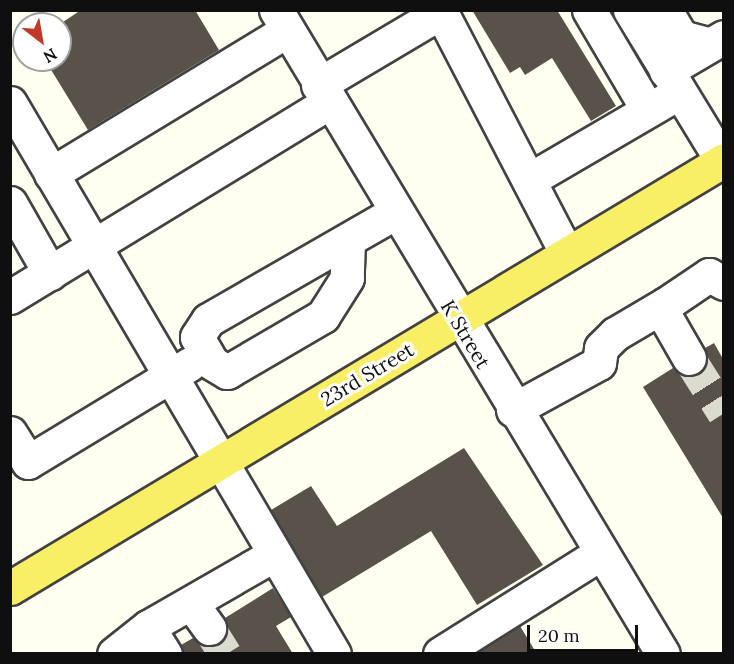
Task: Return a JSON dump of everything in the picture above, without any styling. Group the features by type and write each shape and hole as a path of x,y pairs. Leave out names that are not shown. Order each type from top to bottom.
{"main road":[{"name":"23rd Street","path":"10,588 723,162"}],"street":[{"path":"589,10 648,110"},
{"path":"630,10 723,162"},
{"path":"665,10 681,37 717,41"},
{"path":"10,297 94,246 323,94 440,11 567,254"},
{"path":"51,174 281,21"},
{"name":"K Street","path":"281,21 458,320 663,654"},
{"path":"529,180 648,110 672,82 717,41"},
{"path":"10,103 334,654"},
{"path":"10,203 50,273"},
{"path":"348,241 347,278 323,316 227,372 206,353 198,337 208,320 394,213"},
{"path":"513,410 599,363 601,348 615,334 709,275 723,283"},
{"path":"666,304 666,318 689,358"},
{"path":"10,433 28,462 206,353"},
{"path":"440,654 601,553"},
{"path":"114,654 156,640 200,615 275,554"}],"building":[{"path":"81,10 195,10 219,50 88,130 52,72 72,72 72,16"},
{"path":"472,10 557,10 616,106 591,121 552,58 525,75 520,67 510,73"},
{"path":"714,343 723,359 723,518 643,387 673,368 688,377 699,374 708,359 705,348"},
{"path":"464,448 543,565 477,605 431,531 322,597 271,510 311,486 337,526"},
{"path":"273,588 291,617 276,626 293,654 184,654 181,645 193,638 202,645 220,643 226,635 225,618"},
{"path":"520,626 537,654 476,654"}],"tunnel":[{"path":"689,358 724,413"},
{"path":"209,628 225,654"}]}
